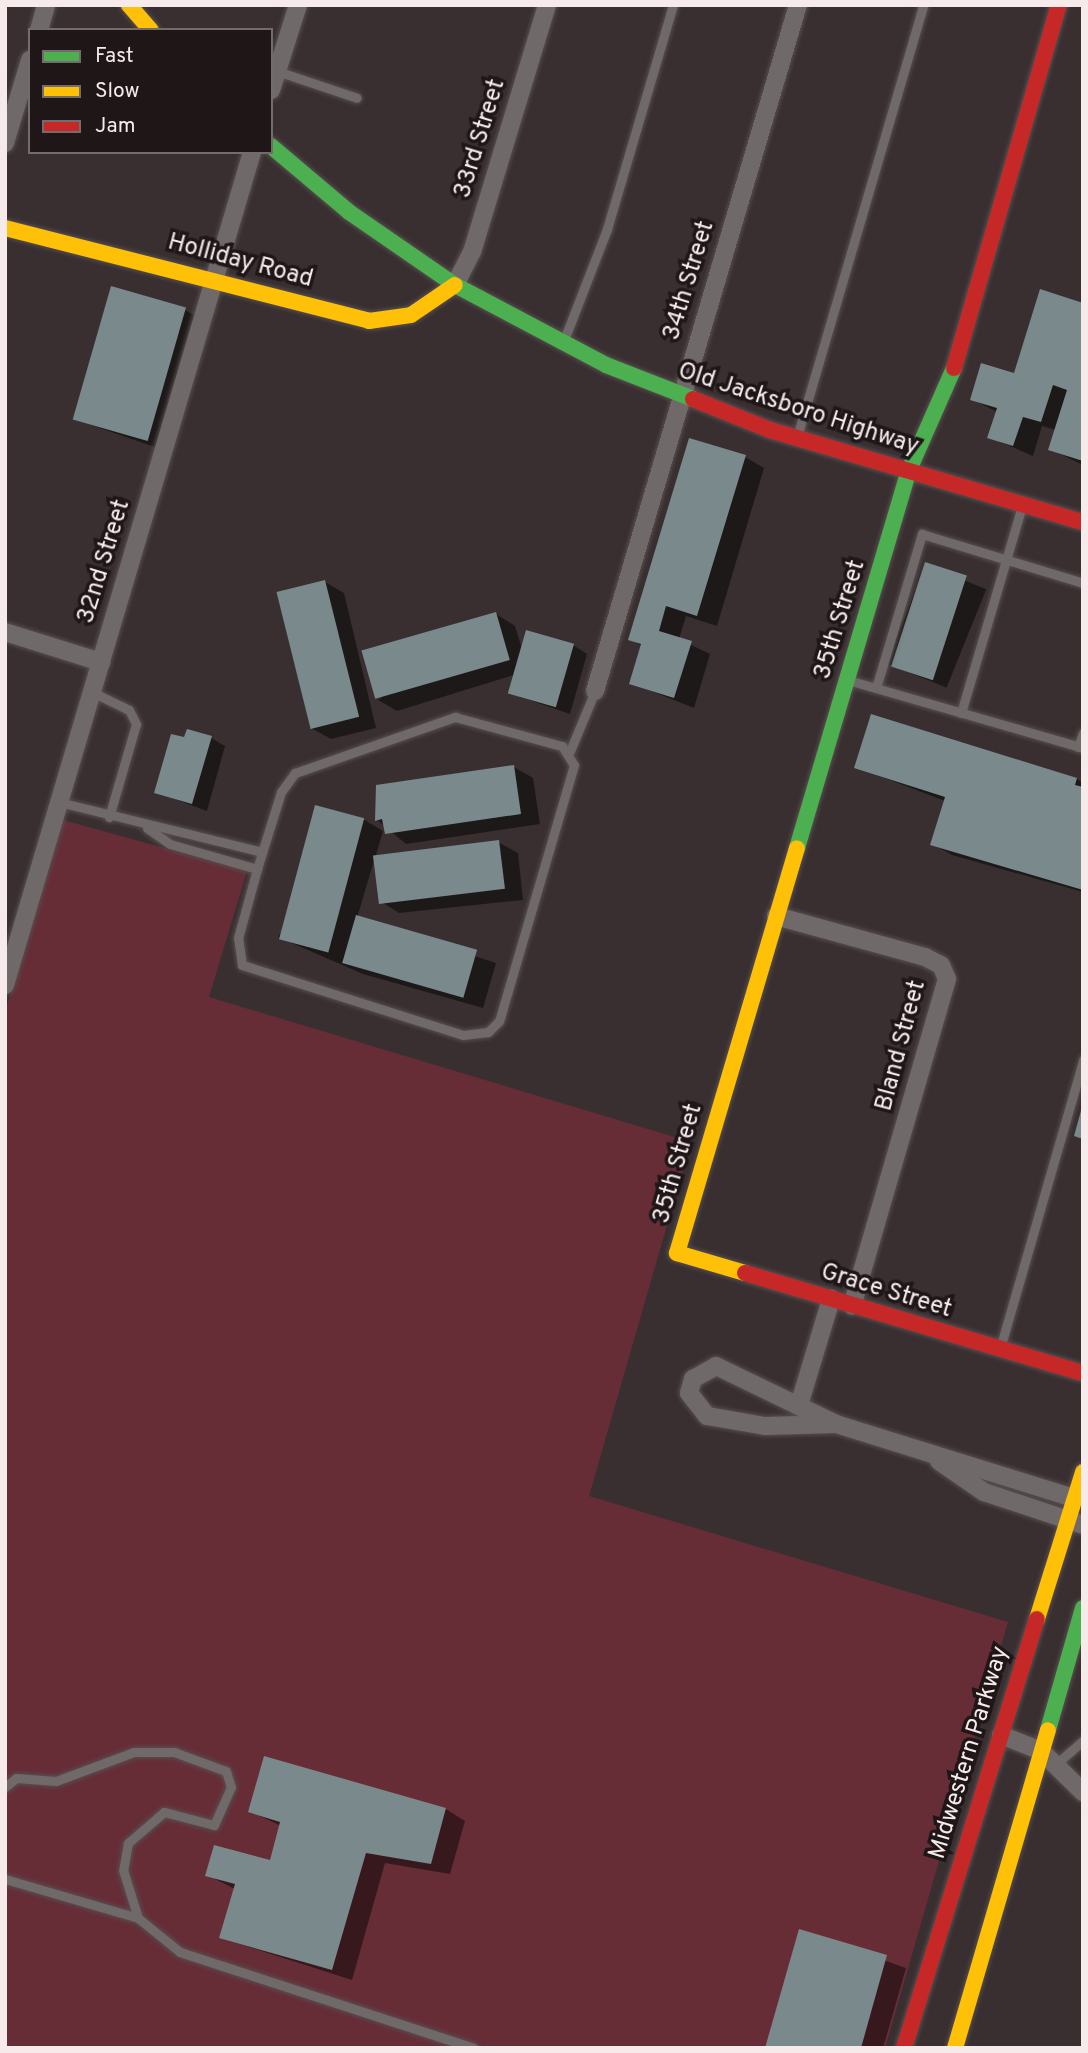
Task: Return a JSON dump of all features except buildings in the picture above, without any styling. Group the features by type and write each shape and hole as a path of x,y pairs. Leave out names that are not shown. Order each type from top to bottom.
{"street":[{"path":"40,28 46,5"},
{"path":"129,5 148,28"},
{"path":"273,84 298,5"},
{"name":"33rd Street","path":"455,285 472,252 547,5"},
{"name":"34th Street","path":"595,691 798,5"},
{"name":"35th Street","path":"677,1253 909,470 952,374 1059,5"},
{"path":"5,143 28,67"},
{"name":"Old Jacksboro Highway","path":"273,148 349,212 455,285 563,345 681,398 797,438 1083,522"},
{"name":"32nd Street","path":"5,985 251,154"},
{"name":"Holliday Road","path":"5,228 215,278 369,321 411,316 455,285"},
{"path":"5,632 101,662"},
{"name":"Bland Street","path":"776,916 925,957 941,965 947,979 852,1306"},
{"name":"Grace Street","path":"677,1253 1083,1373"},
{"path":"800,1402 831,1299"},
{"path":"836,1424 765,1426 707,1416 689,1393 693,1379 716,1366 800,1402 836,1424 1071,1497"},
{"path":"927,1453 984,1492 1083,1525"},
{"name":"Midwestern Parkway","path":"904,2048 1063,1520 1083,1472"},
{"path":"955,2048 1041,1751 1075,1659 1083,1608"},
{"path":"1000,1735 1041,1751 1083,1793"}],"lane":[{"path":"563,345 607,229 673,5"},
{"path":"797,438 923,5"},
{"path":"277,71 357,98"},
{"path":"961,713 1023,504"},
{"path":"876,688 922,534 1083,583"},
{"path":"846,680 1081,748 1083,733"},
{"path":"570,751 465,718 444,718 295,773 281,792 257,869 237,952 251,971 463,1035 488,1032 504,1010 574,765 570,751 595,691"},
{"path":"92,692 129,710 136,724 110,817"},
{"path":"59,802 147,828 170,844 257,869"},
{"path":"147,828 170,826 262,852"},
{"path":"221,858 226,842"},
{"path":"999,1350 1083,1060"},
{"path":"1054,1765 1083,1741"},
{"path":"5,1787 16,1778 56,1781 134,1752 174,1752 226,1771 231,1787 214,1825 164,1812 136,1829 128,1843 123,1870 138,1918"},
{"path":"5,1879 138,1918 180,1952 474,2048"}],"shaded area":[{"path":"63,820 247,871 209,997 691,1142 589,1496 1008,1622 885,2048 5,2048 5,1012"}],"traffic: fast":[{"path":"273,148 349,212 455,285 606,365 693,399"},
{"path":"797,848 909,470 954,368"},
{"path":"1048,1730 1083,1608"}],"traffic: slow":[{"path":"129,5 149,28"},
{"path":"5,228 369,321 411,315 455,285"},
{"path":"745,1273 677,1253 797,848"},
{"path":"1037,1619 1083,1472"},
{"path":"955,2048 1048,1730"}],"traffic: jam":[{"path":"954,368 1059,5"},
{"path":"693,399 770,430 1083,522"},
{"path":"745,1273 1083,1373"},
{"path":"904,2048 1037,1619"}]}
